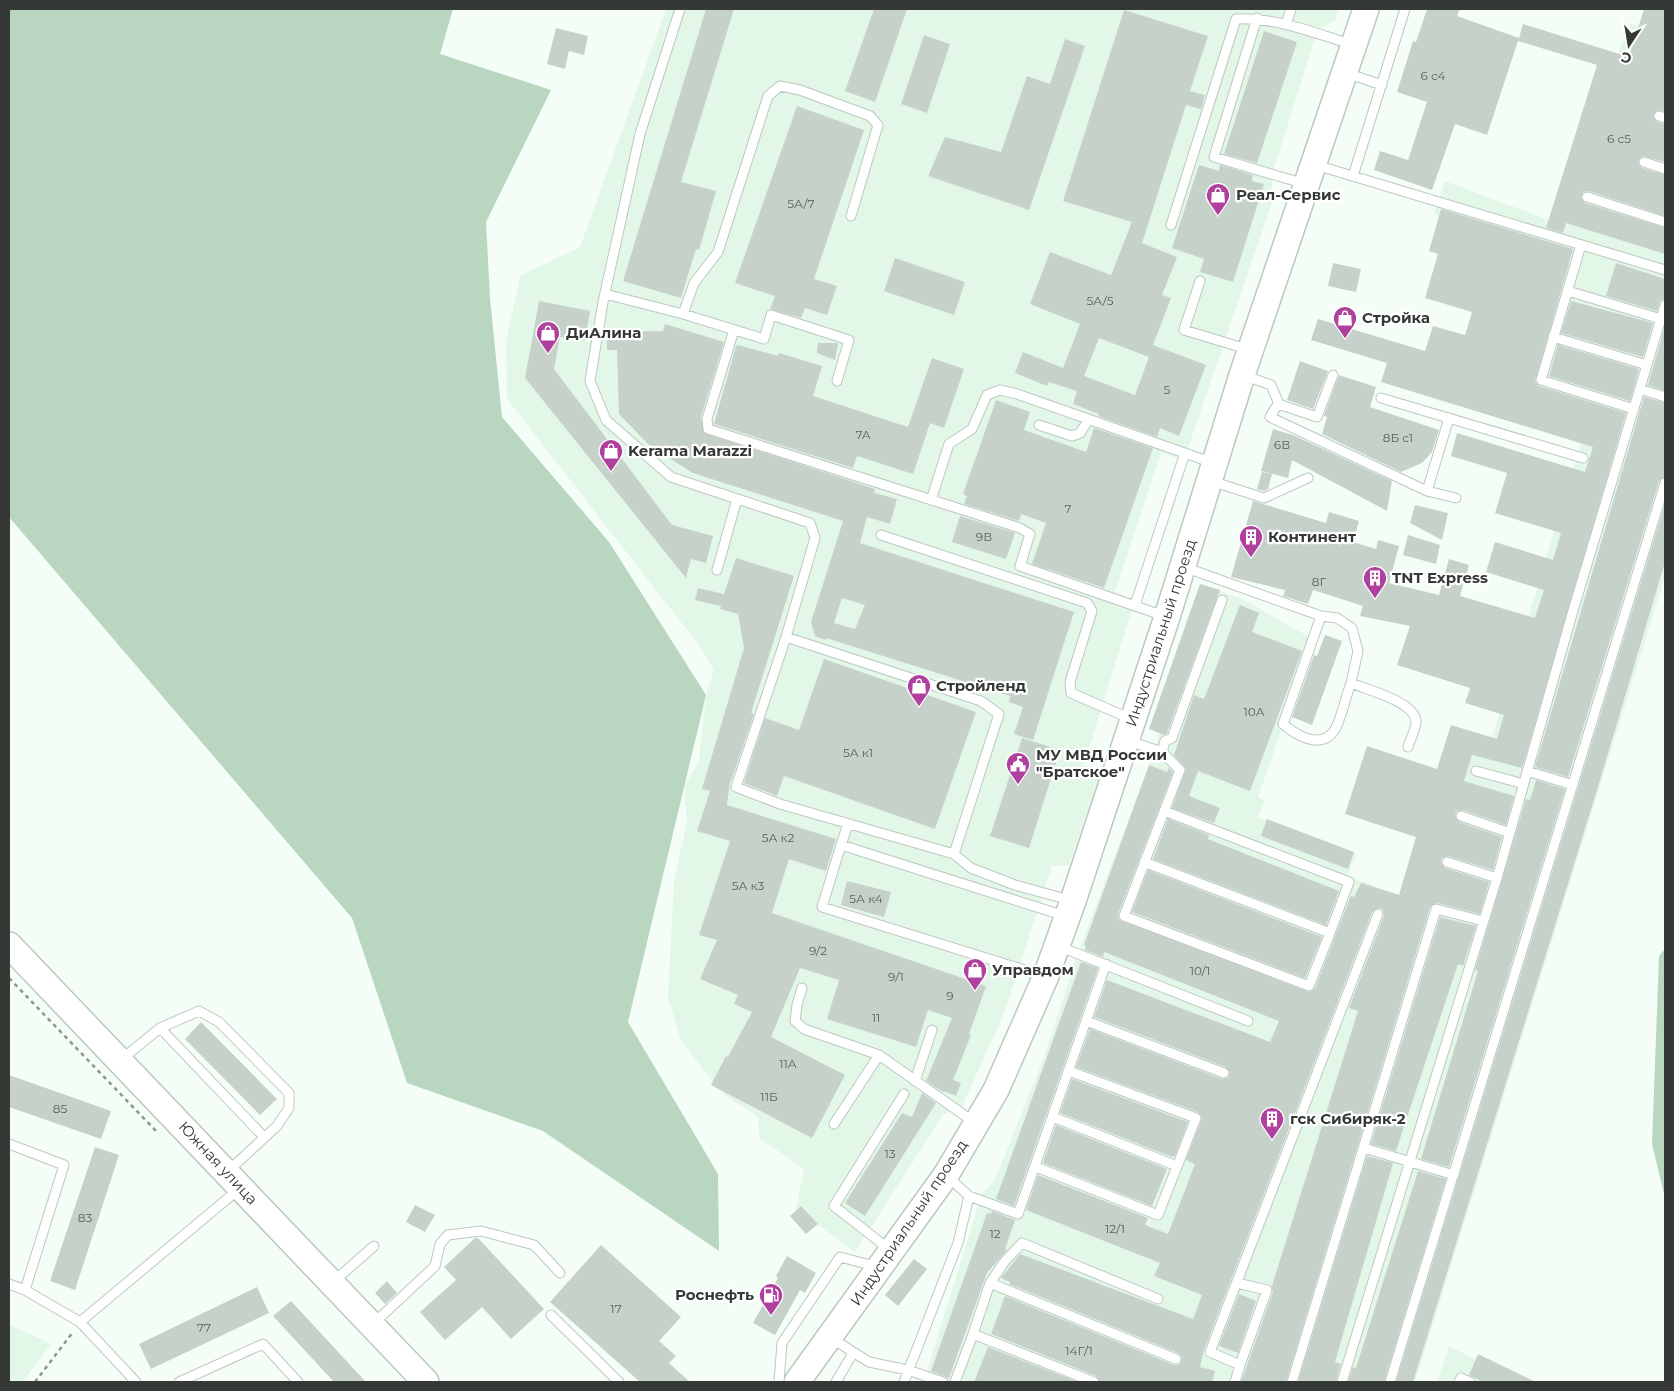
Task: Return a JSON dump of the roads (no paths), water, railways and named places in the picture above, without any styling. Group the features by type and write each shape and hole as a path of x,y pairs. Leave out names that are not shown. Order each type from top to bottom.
{"street":[{"name":"Индустриальный проезд","path":"797,1382 946,1175 996,1090 1046,976 1167,617 1250,350 1366,9"},
{"name":"Южная улица","path":"9,945 426,1382"},
{"path":"779,1382 823,1346"}],"lane":[{"path":"680,9 640,134 605,294 590,380 606,420 670,477 810,522 815,538 786,637 736,787 780,804 954,854 971,868 985,889"},
{"path":"1286,24 1290,9"},
{"path":"1353,176 1405,9"},
{"path":"1257,18 1214,157 1311,175 1353,176 1665,270"},
{"path":"1171,225 1236,19 1257,18 1286,24 1354,45"},
{"path":"1345,72 1382,84"},
{"path":"683,314 694,284 718,252 768,96 780,86 800,90 870,116 878,125 851,216"},
{"path":"1644,162 1665,169"},
{"path":"1587,197 1665,222"},
{"path":"1581,245 1541,380 1634,409"},
{"path":"1200,281 1184,330 1250,350"},
{"path":"1568,291 1661,319"},
{"path":"605,294 683,314 764,339 771,315 849,340 837,381"},
{"path":"1342,1382 1497,878 1572,614 1665,304"},
{"path":"734,330 706,420 708,429 1020,528 1030,534 1020,566 1167,617"},
{"path":"1554,337 1647,365"},
{"path":"1242,375 1271,385 1279,404 1317,418 1333,375"},
{"path":"1640,389 1665,397"},
{"path":"931,500 948,444 972,429 987,395 1000,390 1017,394 1184,453 1211,472 1264,498 1308,478"},
{"path":"1381,398 1583,458"},
{"path":"1279,404 1270,417 1279,423 1427,491 1456,498"},
{"path":"1427,491 1449,418"},
{"path":"1039,424 1072,436 1080,433 1089,419"},
{"path":"1135,605 1184,453"},
{"path":"1390,1382 1665,484"},
{"path":"717,570 737,499"},
{"path":"881,534 1087,603 1092,611 1070,682 1071,693 1162,752 1180,770 1144,862 1124,916 1309,986 1349,882 1164,811"},
{"path":"1183,567 1321,616 1337,618 1352,628 1358,651 1351,683 1334,732 1322,739 1309,740 1295,735 1283,724 1321,616"},
{"path":"1162,752 1165,741 1172,738 1222,600"},
{"path":"786,637 982,701 999,714 954,854"},
{"path":"1351,683 1405,704 1413,713 1416,722 1408,747"},
{"path":"1476,771 1524,784"},
{"path":"1527,771 1573,785"},
{"path":"1460,816 1510,833"},
{"path":"848,824 822,907 1046,976"},
{"path":"841,845 985,889 1070,909"},
{"path":"1144,862 1330,933"},
{"path":"1447,862 1497,878"},
{"path":"971,868 1070,909"},
{"path":"1292,1382 1436,909 1484,921"},
{"path":"1240,1365 1210,1352 1378,914"},
{"path":"1057,946 1248,1021"},
{"path":"946,1175 969,1196 1018,1214 1106,964"},
{"path":"802,988 795,1021 804,1029 879,1055 976,1124"},
{"path":"80,1322 234,1180 264,1137 276,1126 289,1108 289,1094 219,1022 199,1011 160,1028 120,1060"},
{"path":"1086,1021 1224,1073"},
{"path":"160,1028 264,1137"},
{"path":"915,1081 932,1030"},
{"path":"834,1124 879,1055"},
{"path":"1036,1167 1158,1215 1196,1118 1069,1071"},
{"path":"886,1259 834,1206 904,1094"},
{"path":"1053,1117 1177,1166"},
{"path":"9,1144 64,1165 25,1290"},
{"path":"1364,1148 1454,1175"},
{"path":"904,1382 920,1346 958,1243 969,1196"},
{"path":"371,1326 435,1266 440,1244 448,1234 481,1231 534,1245 560,1272"},
{"path":"955,1382 990,1283 1005,1261 1022,1243 1158,1299"},
{"path":"331,1284 374,1246"},
{"path":"779,1382 782,1343 840,1258 886,1259"},
{"path":"990,1283 1176,1359"},
{"path":"1234,1382 1267,1290 1237,1283"},
{"path":"9,1284 25,1290 80,1322 136,1382"},
{"path":"551,1315 619,1382"},
{"path":"973,1334 1094,1382"},
{"path":"179,1382 264,1344 298,1382"},
{"path":"823,1346 853,1353 869,1362 908,1370 943,1382"},
{"path":"836,1382 853,1353"},
{"path":"1459,1382 1461,1378 1470,1382"}],"place":[{"name":"Реал-Сервис","path":"1218,216"},
{"name":"Стройка","path":"1345,339"},
{"name":"ДиАлина","path":"548,354"},
{"name":"Kerama Marazzi","path":"611,472"},
{"name":"Континент","path":"1251,558"},
{"name":"TNT Express","path":"1375,599"},
{"name":"Стройленд","path":"919,707"},
{"name":"МУ МВД России \"Братское\"","path":"1018,785"},
{"name":"Управдом","path":"975,991"},
{"name":"гск Сибиряк-2","path":"1272,1140"},
{"name":"Роснефть","path":"771,1316"}]}
